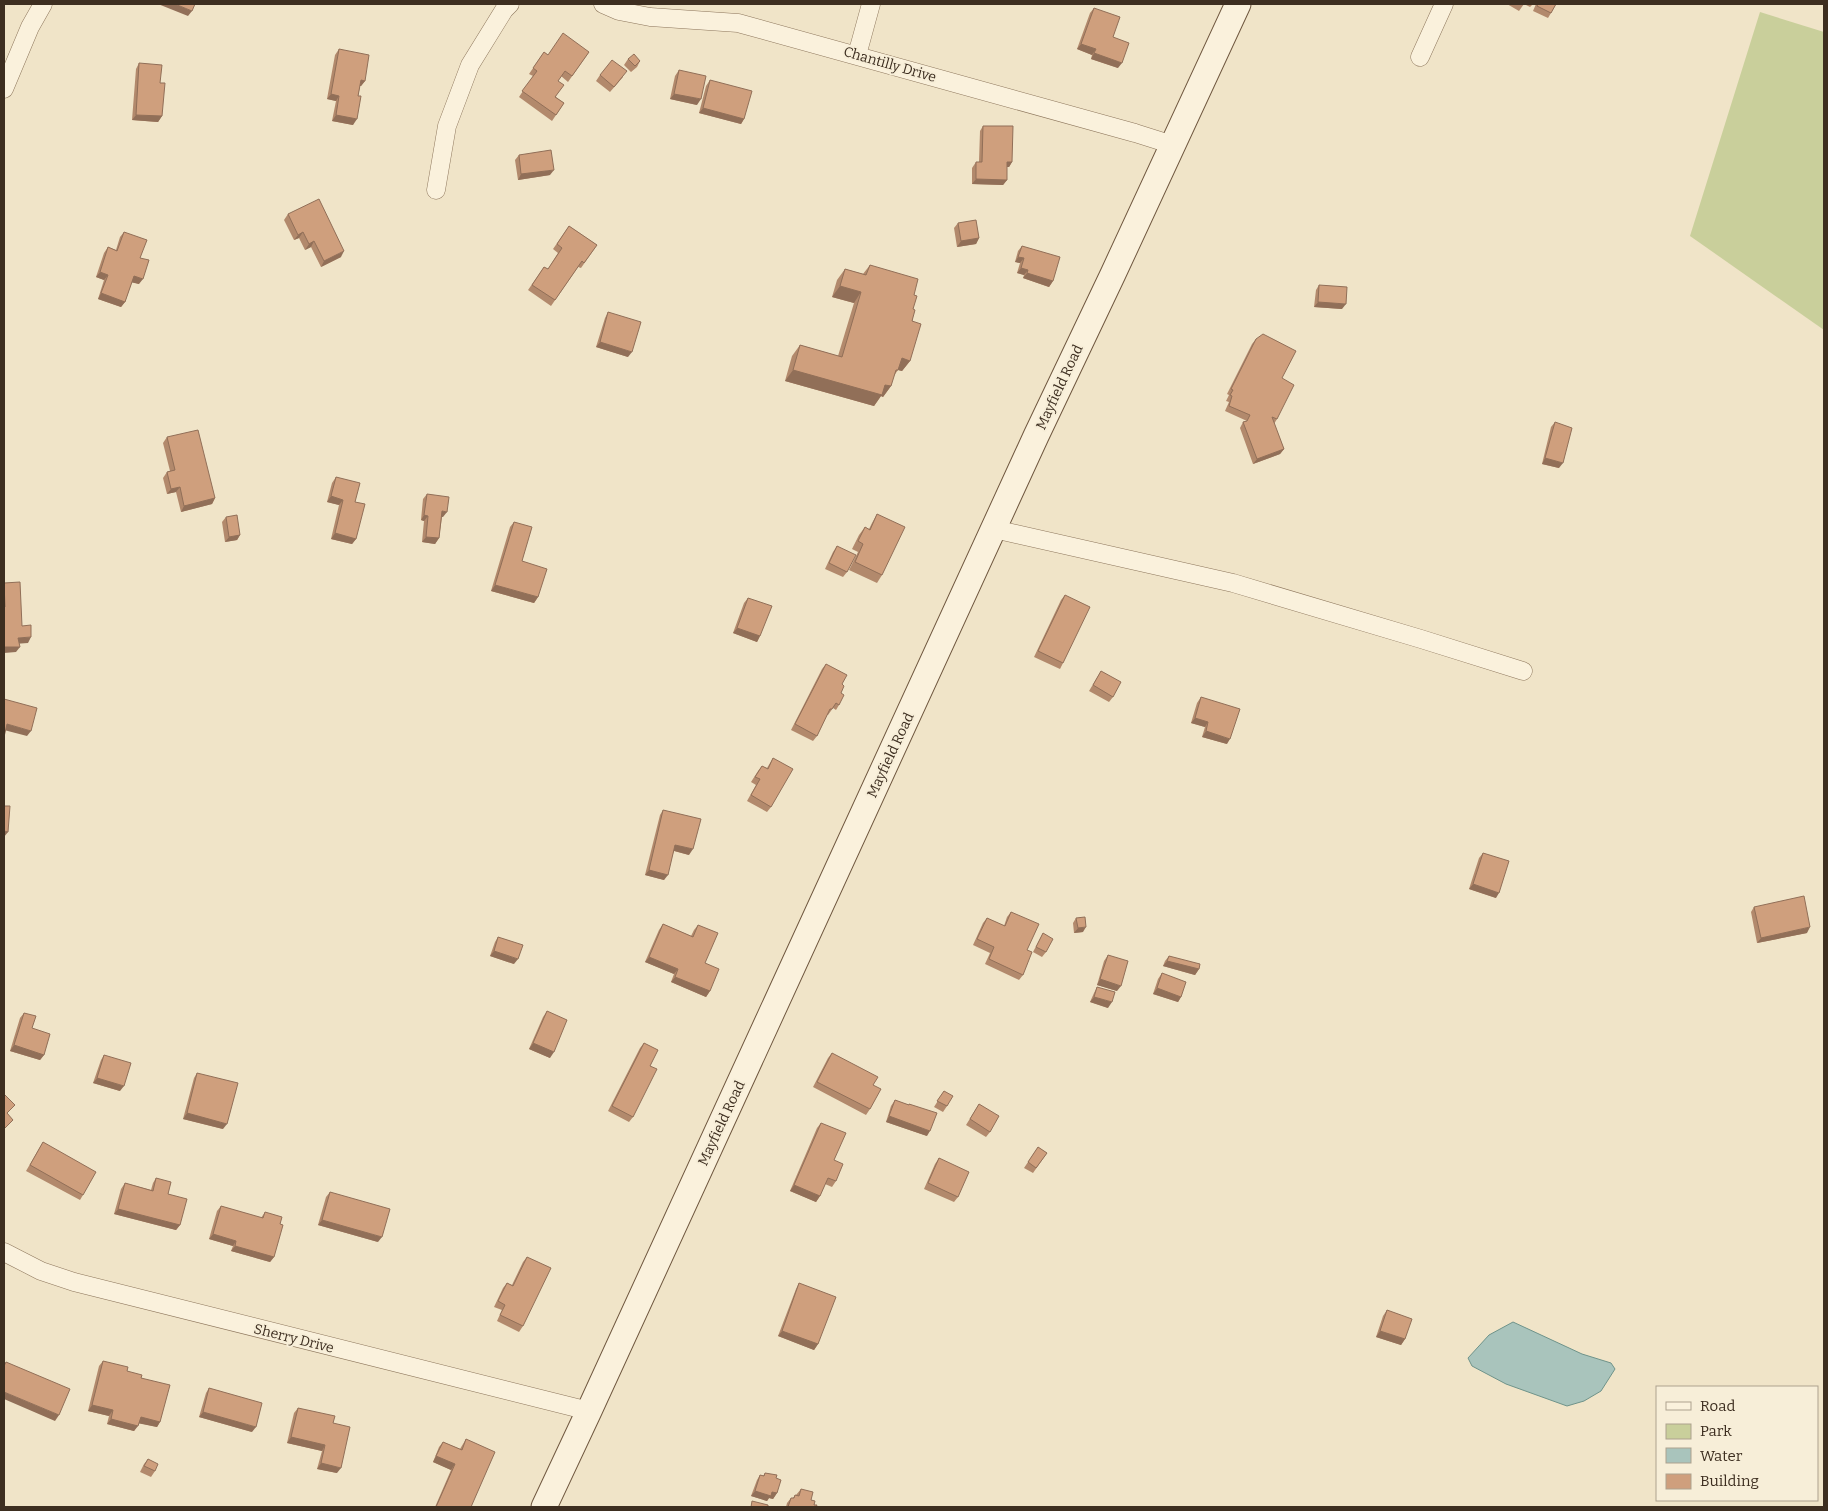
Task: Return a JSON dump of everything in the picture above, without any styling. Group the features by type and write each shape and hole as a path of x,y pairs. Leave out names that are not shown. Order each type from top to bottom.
{"street":[{"path":"4,89 30,27 43,4"},
{"path":"436,190 447,126 470,65 504,10 510,4"},
{"name":"Chantilly Drive","path":"603,4 620,11 650,17 738,23 1126,130 1173,145"},
{"path":"857,55 871,4"},
{"name":"Mayfield Road","path":"544,1507 1040,427 1238,4"},
{"path":"1420,58 1444,4"},
{"path":"994,530 1233,583 1522,671"},
{"name":"Sherry Drive","path":"4,1252 41,1271 74,1282 589,1412"}],"green space":[{"path":"1760,12 1824,32 1824,330 1690,236"}],"water":[{"path":"1513,1322 1582,1354 1611,1363 1615,1369 1601,1391 1584,1401 1567,1406 1506,1384 1472,1366 1468,1358 1489,1335"}],"building":[{"path":"175,4 195,4 192,11"},
{"path":"1538,4 1556,4 1551,13 1537,6"},
{"path":"1094,8 1120,17 1113,37 1129,43 1122,63 1094,53 1096,49 1081,44"},
{"path":"563,33 589,52 572,76 565,71 558,81 564,85 555,97 564,103 556,115 522,91 537,71 533,68 544,52 548,55"},
{"path":"339,49 369,55 365,81 361,80 358,96 361,96 357,119 336,115 339,96 331,94"},
{"path":"634,54 640,61 635,66 628,59"},
{"path":"612,60 627,71 614,87 600,75"},
{"path":"139,63 162,65 160,83 165,83 162,116 136,115"},
{"path":"679,70 706,76 701,99 674,94"},
{"path":"710,80 752,91 744,119 703,108"},
{"path":"983,126 1013,126 1012,162 1007,162 1007,180 976,179 976,162 982,162"},
{"path":"551,150 554,170 521,174 519,155"},
{"path":"319,199 344,251 324,261 314,241 309,244 303,232 298,235 288,214"},
{"path":"976,220 979,238 961,241 958,223"},
{"path":"569,226 597,245 584,263 582,261 555,300 532,285 544,267 548,269 562,248 557,244"},
{"path":"124,232 147,240 140,258 149,260 143,279 134,276 125,302 101,293 108,275 100,272 108,247 117,251"},
{"path":"1022,246 1060,257 1053,281 1027,273 1028,270 1021,268 1024,258 1018,257"},
{"path":"870,265 918,279 914,295 917,296 912,321 921,324 910,361 902,358 891,386 885,385 882,395 793,370 800,345 842,357 861,292 840,286 845,269 866,275"},
{"path":"1319,285 1347,287 1346,304 1318,302"},
{"path":"608,312 641,322 632,352 600,342"},
{"path":"1263,334 1296,351 1282,378 1294,385 1277,419 1272,417 1284,449 1257,459 1243,422 1247,421 1250,415 1229,406 1232,396 1230,395 1233,390 1231,389 1256,339"},
{"path":"1555,422 1572,428 1563,463 1545,458"},
{"path":"198,430 215,498 184,506 180,487 171,489 167,472 175,470 167,437"},
{"path":"336,477 360,483 355,502 365,504 356,539 335,533 343,500 331,496"},
{"path":"427,494 449,497 447,512 442,511 439,538 426,537 428,516 424,515"},
{"path":"877,514 905,527 882,575 855,562 863,544 858,541 865,527 870,530"},
{"path":"237,515 240,535 229,537 226,517"},
{"path":"514,522 532,527 522,561 547,569 538,597 495,585"},
{"path":"837,546 856,555 847,572 829,563"},
{"path":"20,582 22,626 31,625 31,637 18,638 20,647 4,647 4,583"},
{"path":"1065,595 1090,607 1063,663 1038,651"},
{"path":"748,598 772,606 760,636 737,628"},
{"path":"826,664 847,675 842,684 844,686 841,693 844,695 839,705 836,703 830,709 817,736 795,724"},
{"path":"1101,671 1121,682 1113,697 1093,685"},
{"path":"1201,697 1240,709 1230,739 1206,731 1208,722 1195,718"},
{"path":"4,699 37,708 31,731 7,724 4,737"},
{"path":"773,758 793,769 771,807 751,795 760,779 755,777 762,766 768,769"},
{"path":"4,806 10,806 8,832 4,831"},
{"path":"663,810 701,819 693,849 675,845 668,875 649,870"},
{"path":"1483,853 1509,861 1499,893 1473,884"},
{"path":"1804,896 1810,927 1761,938 1754,907"},
{"path":"1011,912 1039,924 1027,950 1032,952 1023,975 989,959 994,947 977,939 987,918 1005,926"},
{"path":"1085,917 1086,927 1078,928 1076,918"},
{"path":"663,924 693,937 698,925 718,933 705,963 719,969 710,991 675,977 678,969 649,957"},
{"path":"1043,933 1053,939 1046,952 1036,947"},
{"path":"498,937 523,945 518,959 494,951"},
{"path":"1108,955 1128,961 1121,986 1100,979"},
{"path":"1169,956 1200,964 1199,969 1167,961"},
{"path":"1162,973 1186,982 1181,997 1157,988"},
{"path":"1097,987 1115,992 1112,1002 1094,997"},
{"path":"547,1011 567,1020 554,1052 533,1043"},
{"path":"24,1013 36,1016 32,1028 50,1034 44,1055 14,1045"},
{"path":"644,1043 658,1050 650,1066 657,1069 633,1117 612,1106"},
{"path":"832,1053 878,1077 873,1085 881,1089 870,1109 817,1082"},
{"path":"104,1055 131,1063 124,1086 97,1078"},
{"path":"197,1073 238,1083 227,1124 187,1113"},
{"path":"944,1091 953,1096 947,1106 937,1101"},
{"path":"4,1094 15,1105 7,1113 13,1120 4,1129"},
{"path":"895,1100 937,1113 930,1131 889,1116"},
{"path":"979,1104 999,1116 990,1132 970,1119"},
{"path":"821,1123 846,1133 834,1160 843,1164 836,1181 828,1178 820,1196 794,1185"},
{"path":"43,1142 96,1172 83,1195 30,1165"},
{"path":"1038,1147 1047,1153 1036,1168 1028,1162"},
{"path":"939,1158 969,1172 958,1197 928,1183"},
{"path":"156,1178 171,1182 168,1194 187,1199 180,1225 118,1209 125,1183 153,1191"},
{"path":"330,1192 390,1209 382,1237 322,1220"},
{"path":"221,1206 263,1218 265,1212 282,1217 280,1224 283,1225 274,1257 235,1246 236,1241 213,1234"},
{"path":"527,1257 551,1268 523,1326 500,1315 505,1305 498,1301 507,1283 513,1286"},
{"path":"799,1283 836,1297 818,1344 782,1331"},
{"path":"1387,1310 1412,1319 1405,1339 1380,1331"},
{"path":"103,1361 128,1367 127,1371 142,1375 141,1378 170,1385 160,1422 141,1417 138,1426 111,1419 113,1410 92,1405"},
{"path":"6,1362 70,1389 59,1415 4,1392 4,1366"},
{"path":"209,1388 262,1403 256,1427 203,1412"},
{"path":"298,1408 335,1416 333,1423 350,1427 341,1468 321,1463 325,1445 291,1437"},
{"path":"466,1439 495,1452 471,1507 436,1507 455,1464 436,1456 443,1442 462,1450"},
{"path":"148,1459 158,1464 155,1471 144,1466"},
{"path":"765,1473 777,1475 776,1478 781,1480 777,1493 772,1492 771,1496 755,1491 760,1475 764,1476"},
{"path":"801,1489 813,1492 811,1500 815,1501 814,1505 817,1505 816,1507 788,1507 791,1498 794,1498 795,1495 799,1496"},
{"path":"752,1501 768,1505 768,1507 751,1507"}]}
